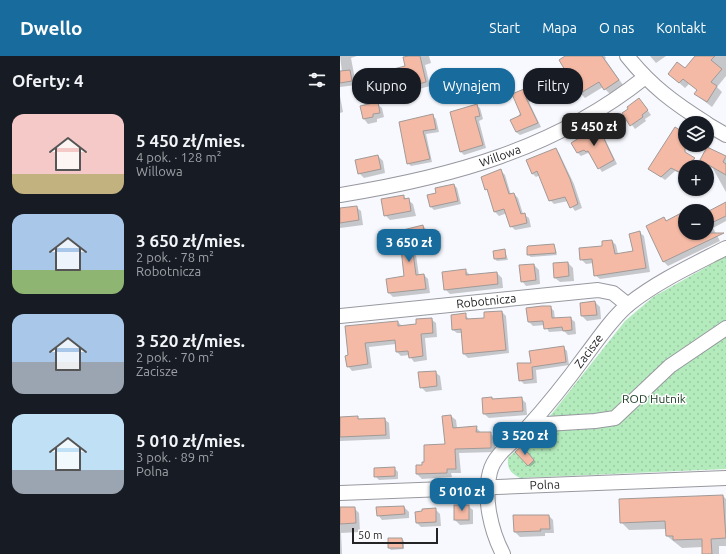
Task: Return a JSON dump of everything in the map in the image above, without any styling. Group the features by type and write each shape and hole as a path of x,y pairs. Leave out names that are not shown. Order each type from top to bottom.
{"street":[{"path":"628,56 644,78 680,107 695,116"},
{"name":"Willowa","path":"340,195 374,190 457,170 506,156 551,136 592,115 644,78"},
{"path":"714,127 726,135"},
{"name":"Zacisze","path":"503,554 493,528 487,488 490,470 500,454 530,425 554,398 609,326 628,305 661,283 726,248"},
{"name":"Robotnicza","path":"340,316 598,290 613,293 628,305"},
{"path":"530,425 615,418 670,366 726,328"},
{"name":"Polna","path":"340,493 726,478"}],"green space":[{"name":"ROD Hutnik","path":"726,256 726,469 520,478 514,474 508,465 508,458 546,421 625,321 653,297"}],"building":[{"path":"420,56 426,82 421,83 421,68 398,68 405,66 403,57"},
{"path":"565,56 602,56 619,80 604,90 599,82 583,92 583,68 564,68 559,60"},
{"path":"695,56 715,56 711,60 722,69 711,82 717,86 707,102 694,94 697,90 683,79 679,83 668,74 677,62 685,68"},
{"path":"350,70 352,81 340,83 340,71"},
{"path":"523,89 523,104 529,104 538,123 516,132 510,120 521,115 515,101 515,93"},
{"path":"639,98 648,110 642,115 643,117 630,126 622,113"},
{"path":"378,104 380,113 373,114 373,117 363,119 360,106"},
{"path":"477,104 480,116 475,117 483,145 460,152 450,112"},
{"path":"433,114 436,129 423,131 430,159 407,164 399,122"},
{"path":"598,126 614,160 598,169 588,151 586,152 584,150 577,153 571,143"},
{"path":"675,127 678,129 678,152 685,152 695,158 693,160 678,160 678,172 671,168 661,177 648,169"},
{"path":"556,148 570,179 578,204 570,208 565,197 549,201 537,171 532,174 526,160"},
{"path":"714,150 726,156 723,162 726,164 726,175 714,168 714,160 700,160 704,152 714,152"},
{"path":"378,155 381,169 358,174 355,160"},
{"path":"501,169 509,194 514,193 521,214 525,213 527,223 510,227 504,209 494,212 487,189 485,190 481,177"},
{"path":"454,184 458,201 430,207 427,195 436,193 435,188"},
{"path":"404,195 404,199 409,198 411,211 384,216 381,199"},
{"path":"726,202 726,216 714,222 714,208"},
{"path":"357,206 359,220 340,223 340,208"},
{"path":"678,215 678,240 709,240 663,262 646,226 664,217 666,221"},
{"path":"423,225 426,243 412,245 416,275 424,274 426,289 388,293 386,279 404,276 399,231"},
{"path":"640,231 646,268 594,276 592,259 580,260 579,248 602,246 602,241 612,240 615,254 633,251 629,234"},
{"path":"714,233 724,233 714,238"},
{"path":"554,244 556,253 527,255 528,246"},
{"path":"505,249 506,258 494,259 493,251"},
{"path":"568,262 569,276 554,278 553,263"},
{"path":"534,264 536,280 521,282 519,265"},
{"path":"466,269 466,275 497,272 498,284 444,290 442,272"},
{"path":"595,301 597,315 581,316 580,303"},
{"path":"551,306 552,318 571,317 572,330 563,331 562,327 544,329 543,321 528,322 526,308"},
{"path":"502,311 506,350 463,354 461,329 452,330 451,315 466,313 466,319 484,318 484,312"},
{"path":"432,318 433,333 421,334 423,356 409,358 408,351 396,352 395,340 365,343 368,364 347,367 345,356 348,355 345,326 398,321 398,326 416,324 416,319"},
{"path":"564,346 566,362 532,367 533,379 519,381 517,363 531,363 529,351"},
{"path":"436,371 437,386 420,388 418,372"},
{"path":"492,397 492,399 522,397 523,411 483,414 482,398"},
{"path":"451,415 453,428 477,426 476,432 491,432 491,448 455,449 456,469 447,469 447,473 416,474 416,465 422,465 422,462 424,462 424,445 445,444 442,416"},
{"path":"358,416 358,419 385,418 386,435 340,437 340,417"},
{"path":"522,446 534,460 528,466 515,452"},
{"path":"395,467 395,476 374,477 374,468"},
{"path":"723,495 726,538 711,539 712,554 702,554 702,539 673,540 673,536 666,536 665,521 620,523 619,499"},
{"path":"454,505 469,505 469,520 454,520"},
{"path":"404,506 405,514 377,516 376,507"},
{"path":"340,507 355,507 356,523 340,524"},
{"path":"436,508 436,522 416,523 415,512 422,511 422,509"},
{"path":"513,515 549,515 550,529 540,529 541,531 514,532"},
{"path":"388,538 402,538 403,548 388,548"}]}
